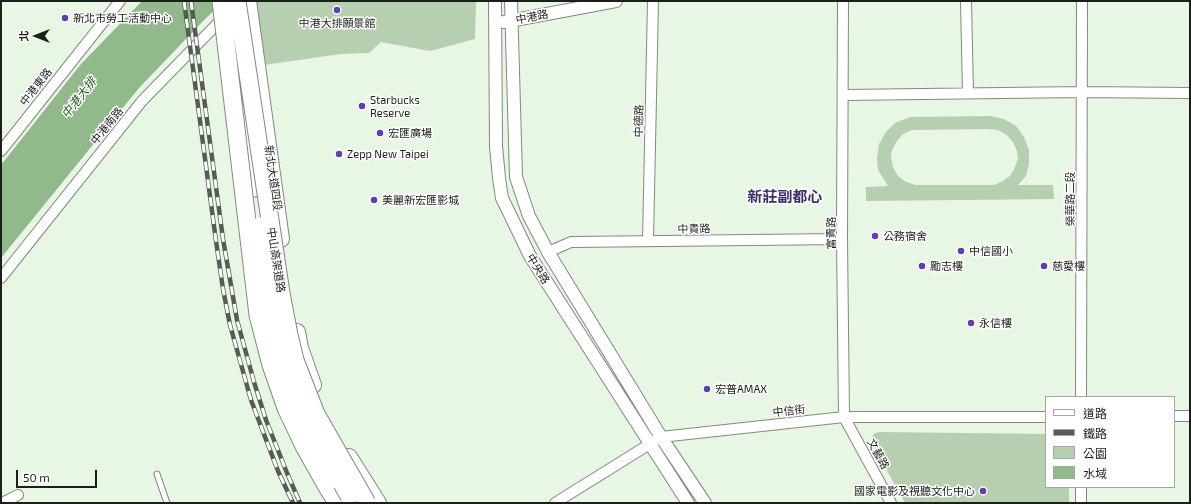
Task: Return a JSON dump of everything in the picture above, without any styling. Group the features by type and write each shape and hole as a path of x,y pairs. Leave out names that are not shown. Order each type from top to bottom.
{"highway":[{"path":"227,9 255,188 273,320 282,360 296,400 308,425 353,503"},
{"name":"中山高架道路","path":"227,9 258,315 271,365 286,408 304,446 337,503"},
{"name":"中山高架道路","path":"227,9 292,348 303,382 316,414 367,503"}],"main road":[{"path":"214,1 227,9 252,304 259,343 274,396 285,423 297,446 333,503"},
{"name":"新北大道四段","path":"248,1 292,313 300,348 326,417 378,503"},
{"path":"348,503 357,499 364,492 365,481"}],"street":[{"name":"中港東路","path":"1,151 120,1"},
{"name":"中央路","path":"494,1 496,146 502,198 530,256 688,503"},
{"name":"中央路","path":"511,1 516,177 529,216 548,252 661,437 705,503"},
{"name":"中港路","path":"494,24 616,1"},
{"name":"中德路","path":"648,241 653,1"},
{"name":"富貴路","path":"843,1 842,239 844,417"},
{"path":"966,1 968,93"},
{"name":"榮華路二段","path":"1081,396 1082,1"},
{"name":"中港南路","path":"1,278 142,101 227,9"},
{"path":"843,95 1082,92 1190,93"},
{"name":"中貴路","path":"548,252 571,242 842,239"},
{"path":"1175,416 1190,416"},
{"name":"中信街","path":"555,503 661,437 844,417 1045,417"},
{"name":"文藝路","path":"844,417 891,503"},
{"path":"1081,488 1081,503"},
{"path":"2,503 18,495"}],"lane":[{"path":"157,474 167,503"}],"green space":[{"path":"254,1 476,1 475,39 430,51 381,42 369,53 341,54 264,65"},
{"path":"991,116 1004,119 1016,126 1024,137 1029,150 1029,164 1026,176 1018,185 1053,185 1054,199 866,201 866,187 888,186 878,170 877,158 879,144 886,132 895,123 910,117","holes":["912,130 998,130 1007,135 1013,142 1018,158 1011,175 994,185 916,185 906,182 898,176 893,167 891,157 892,150 903,134"]},
{"path":"875,433 1045,434 1045,488 1069,488 1069,503 905,503 872,444 871,438"}],"water":[{"name":"中港大排","path":"142,1 225,1 206,18 139,88 1,258 1,165 81,64"}],"railway":[{"path":"184,1 216,241 230,325 251,400 278,471 293,503"},
{"path":"191,1 223,239 237,320 266,420 300,503"}],"place":[{"name":"中港大排願景館","path":"337,10"},
{"name":"新北市勞工活動中心","path":"65,18"},
{"name":"Starbucks Reserve","path":"362,106"},
{"name":"宏匯廣場","path":"380,133"},
{"name":"Zepp New Taipei","path":"339,154"},
{"name":"美麗新宏匯影城","path":"374,200"},
{"name":"公務宿舍","path":"875,236"},
{"name":"中信國小","path":"961,251"},
{"name":"勵志樓","path":"922,266"},
{"name":"慈愛樓","path":"1044,266"},
{"name":"永信樓","path":"971,323"},
{"name":"宏普AMAX","path":"707,389"},
{"name":"國家電影及視聽文化中心","path":"983,491"}],"district":[{"name":"新莊副都心","path":"785,197"}]}
